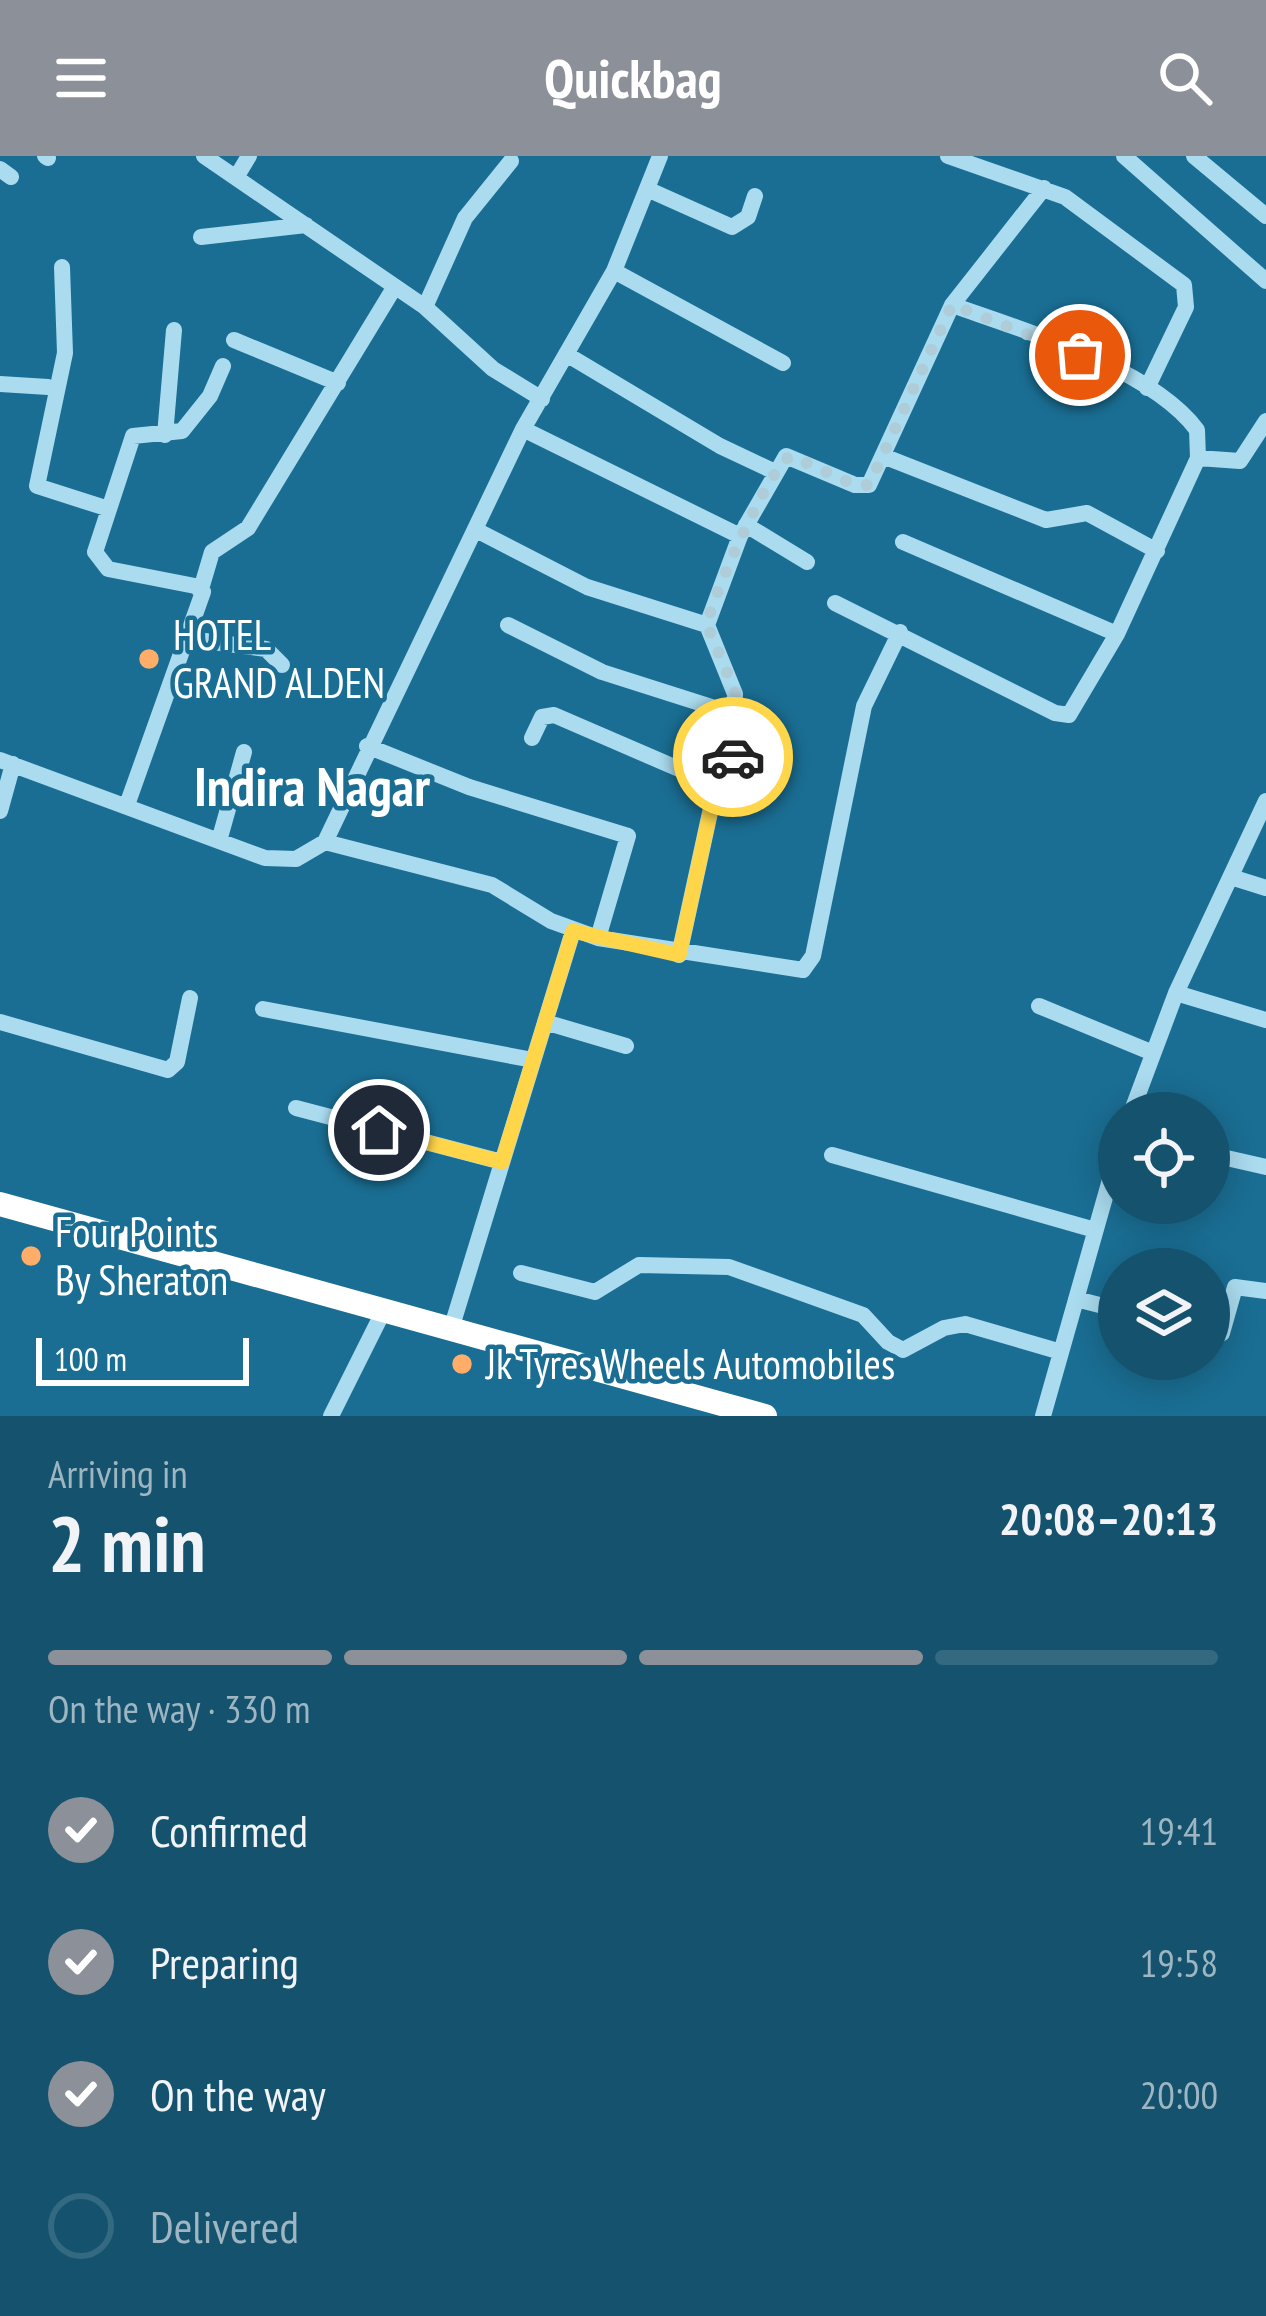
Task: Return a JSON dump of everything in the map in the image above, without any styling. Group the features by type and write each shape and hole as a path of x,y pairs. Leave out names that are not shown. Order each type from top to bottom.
{"highway":[{"path":"0,1204 765,1416"},
{"path":"0,1216 380,1318 704,1416"}],"street":[{"path":"204,156 425,307 493,369 542,399"},
{"path":"237,176 249,156"},
{"path":"0,812 6,762 281,860 296,859 325,842 367,746 523,429 614,271 660,156"},
{"path":"952,156 1044,188 1089,211 1184,286 1186,307 1147,388"},
{"path":"1124,156 1266,281"},
{"path":"1194,156 1266,216"},
{"path":"425,307 465,218 512,161"},
{"path":"647,188 732,227 748,217 755,196"},
{"path":"532,738 542,717 554,715 716,785 729,783 736,694 707,625 743,531 773,471 782,458 791,456 869,485 926,351 952,305 1044,188"},
{"path":"201,237 306,225"},
{"path":"62,267 65,353 37,486 109,508"},
{"path":"614,271 783,363"},
{"path":"127,805 190,639 212,552 248,529 394,288"},
{"path":"836,603 1061,715 1076,709 1117,634 1198,458 1197,430 1178,408 1147,388 1035,334 952,305"},
{"path":"165,435 174,330"},
{"path":"234,340 338,383"},
{"path":"566,354 720,446 773,471"},
{"path":"202,589 102,567 95,552 133,436 165,435 186,426 210,396 223,366"},
{"path":"0,384 48,387"},
{"path":"1198,458 1240,461 1266,421"},
{"path":"523,429 807,562"},
{"path":"883,456 1046,520 1087,513 1157,551"},
{"path":"476,530 587,587 707,625"},
{"path":"903,542 1117,634"},
{"path":"508,625 602,673 737,715"},
{"path":"325,842 492,885 573,931 598,938 792,971 808,964 864,706 899,632"},
{"path":"190,639 266,650 282,665"},
{"path":"367,746 452,782 628,836 598,938"},
{"path":"219,841 244,752"},
{"path":"679,955 716,785"},
{"path":"1139,1092 1176,993 1266,801"},
{"path":"1231,877 1266,888"},
{"path":"452,1326 573,931"},
{"path":"1176,993 1266,1020"},
{"path":"0,1022 168,1070 177,1062 190,998"},
{"path":"1039,1006 1153,1053"},
{"path":"263,1009 533,1060"},
{"path":"545,1022 626,1046"},
{"path":"296,1108 502,1162"},
{"path":"832,1155 1095,1230"},
{"path":"1230,1159 1266,1167"},
{"path":"1042,1416 1098,1220"},
{"path":"521,1273 595,1292 639,1264 706,1263 863,1315 888,1342 903,1350 944,1328 965,1324 1061,1352"},
{"path":"1230,1302 1234,1287 1266,1291"},
{"path":"1076,1299 1098,1305"},
{"path":"331,1416 380,1318"}],"way so far":[{"path":"733,757 736,694 707,625 740,536 767,492 778,461 791,456 855,485 869,485 926,351 952,305 1080,355"}],"place":[{"name":"HOTEL GRAND ALDEN","path":"149,659"},
{"name":"Four Points By Sheraton","path":"31,1256"},
{"name":"Jk Tyres Wheels Automobiles","path":"462,1364"}],"district":[{"name":"Indira Nagar","path":"312,787"}],"route":[{"path":"379,1130 502,1162 573,931 679,955 716,785 729,783 733,757"}]}
